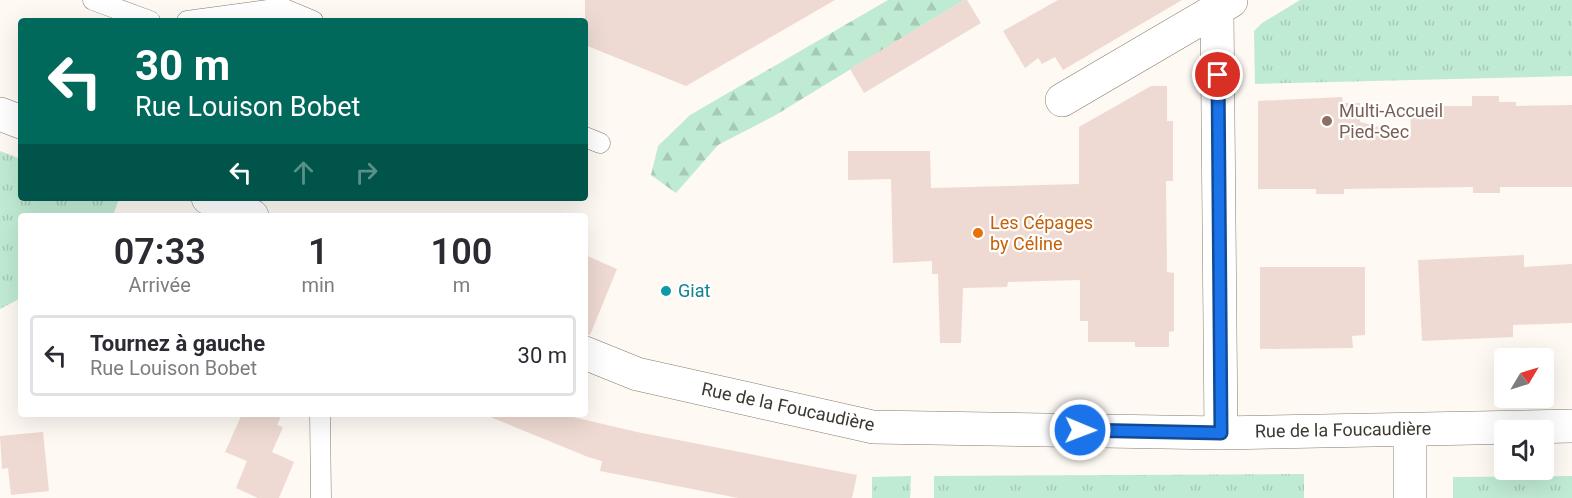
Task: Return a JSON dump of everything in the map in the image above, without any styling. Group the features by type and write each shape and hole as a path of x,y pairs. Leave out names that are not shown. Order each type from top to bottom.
{"street":[{"path":"1062,100 1225,5"},
{"path":"1221,433 1225,5"},
{"path":"0,114 18,121"},
{"path":"215,201 245,213"},
{"name":"Rue de la Foucaudière","path":"588,354 637,374 873,427 1221,433 1572,426"},
{"path":"1410,429 1410,498"}],"lane":[{"path":"93,0 142,18"},
{"path":"209,18 282,8 306,18"},
{"path":"320,417 321,498"}],"green space":[{"path":"888,0 964,0 774,116 718,145 676,193 651,175 658,146 690,115"},
{"path":"1300,0 1572,0 1572,76 1255,84 1254,31 1262,23"},
{"path":"0,151 18,158 18,201 118,201 114,213 18,213 18,300 0,309"},
{"path":"1304,474 1304,498 934,498 934,476"},
{"path":"911,476 910,498 872,498 872,477"},
{"path":"1554,476 1572,476 1572,498 1453,498 1453,477 1554,480"}],"building":[{"path":"585,0 835,0 686,86 588,46 588,18 585,18"},
{"path":"967,0 981,23 864,93 850,69"},
{"path":"1058,0 1182,0 1063,70 1055,57 1042,64 1038,58 1025,68 1003,31"},
{"path":"1151,86 1167,86 1167,121 1173,121 1173,181 1166,181 1167,272 1174,273 1174,331 1169,332 1169,347 1135,347 1135,342 1088,342 1088,321 1080,321 1080,280 1008,282 1007,287 963,288 961,343 940,343 938,274 932,274 932,261 893,263 891,179 848,180 848,151 930,151 931,188 1079,184 1079,127"},
{"path":"1472,96 1499,96 1499,102 1516,102 1516,106 1572,105 1572,187 1500,187 1500,193 1473,193 1473,187 1344,189 1344,194 1316,194 1316,189 1258,189 1258,101 1342,97 1343,103 1360,103 1360,122 1411,135 1410,106 1472,106"},
{"path":"1524,255 1524,267 1572,264 1572,323 1513,325 1513,337 1422,341 1418,260"},
{"path":"588,256 617,269 590,335 588,335"},
{"path":"1260,267 1365,267 1365,335 1352,336 1353,348 1260,349"},
{"path":"241,417 281,417 277,425 283,427 272,452 294,462 279,498 258,498 236,488 247,461 225,452"},
{"path":"490,417 573,417 637,432 857,475 852,498 738,498 600,471 602,461"},
{"path":"43,432 49,491 11,495 8,468 2,469 0,436"}],"place":[{"name":"Multi-Accueil Pied-Sec","path":"1327,121"},
{"name":"Les Cépages by Céline","path":"978,233"},
{"name":"Giat","path":"666,291"}],"route":[{"path":"1080,430 1221,433 1218,75"}]}
